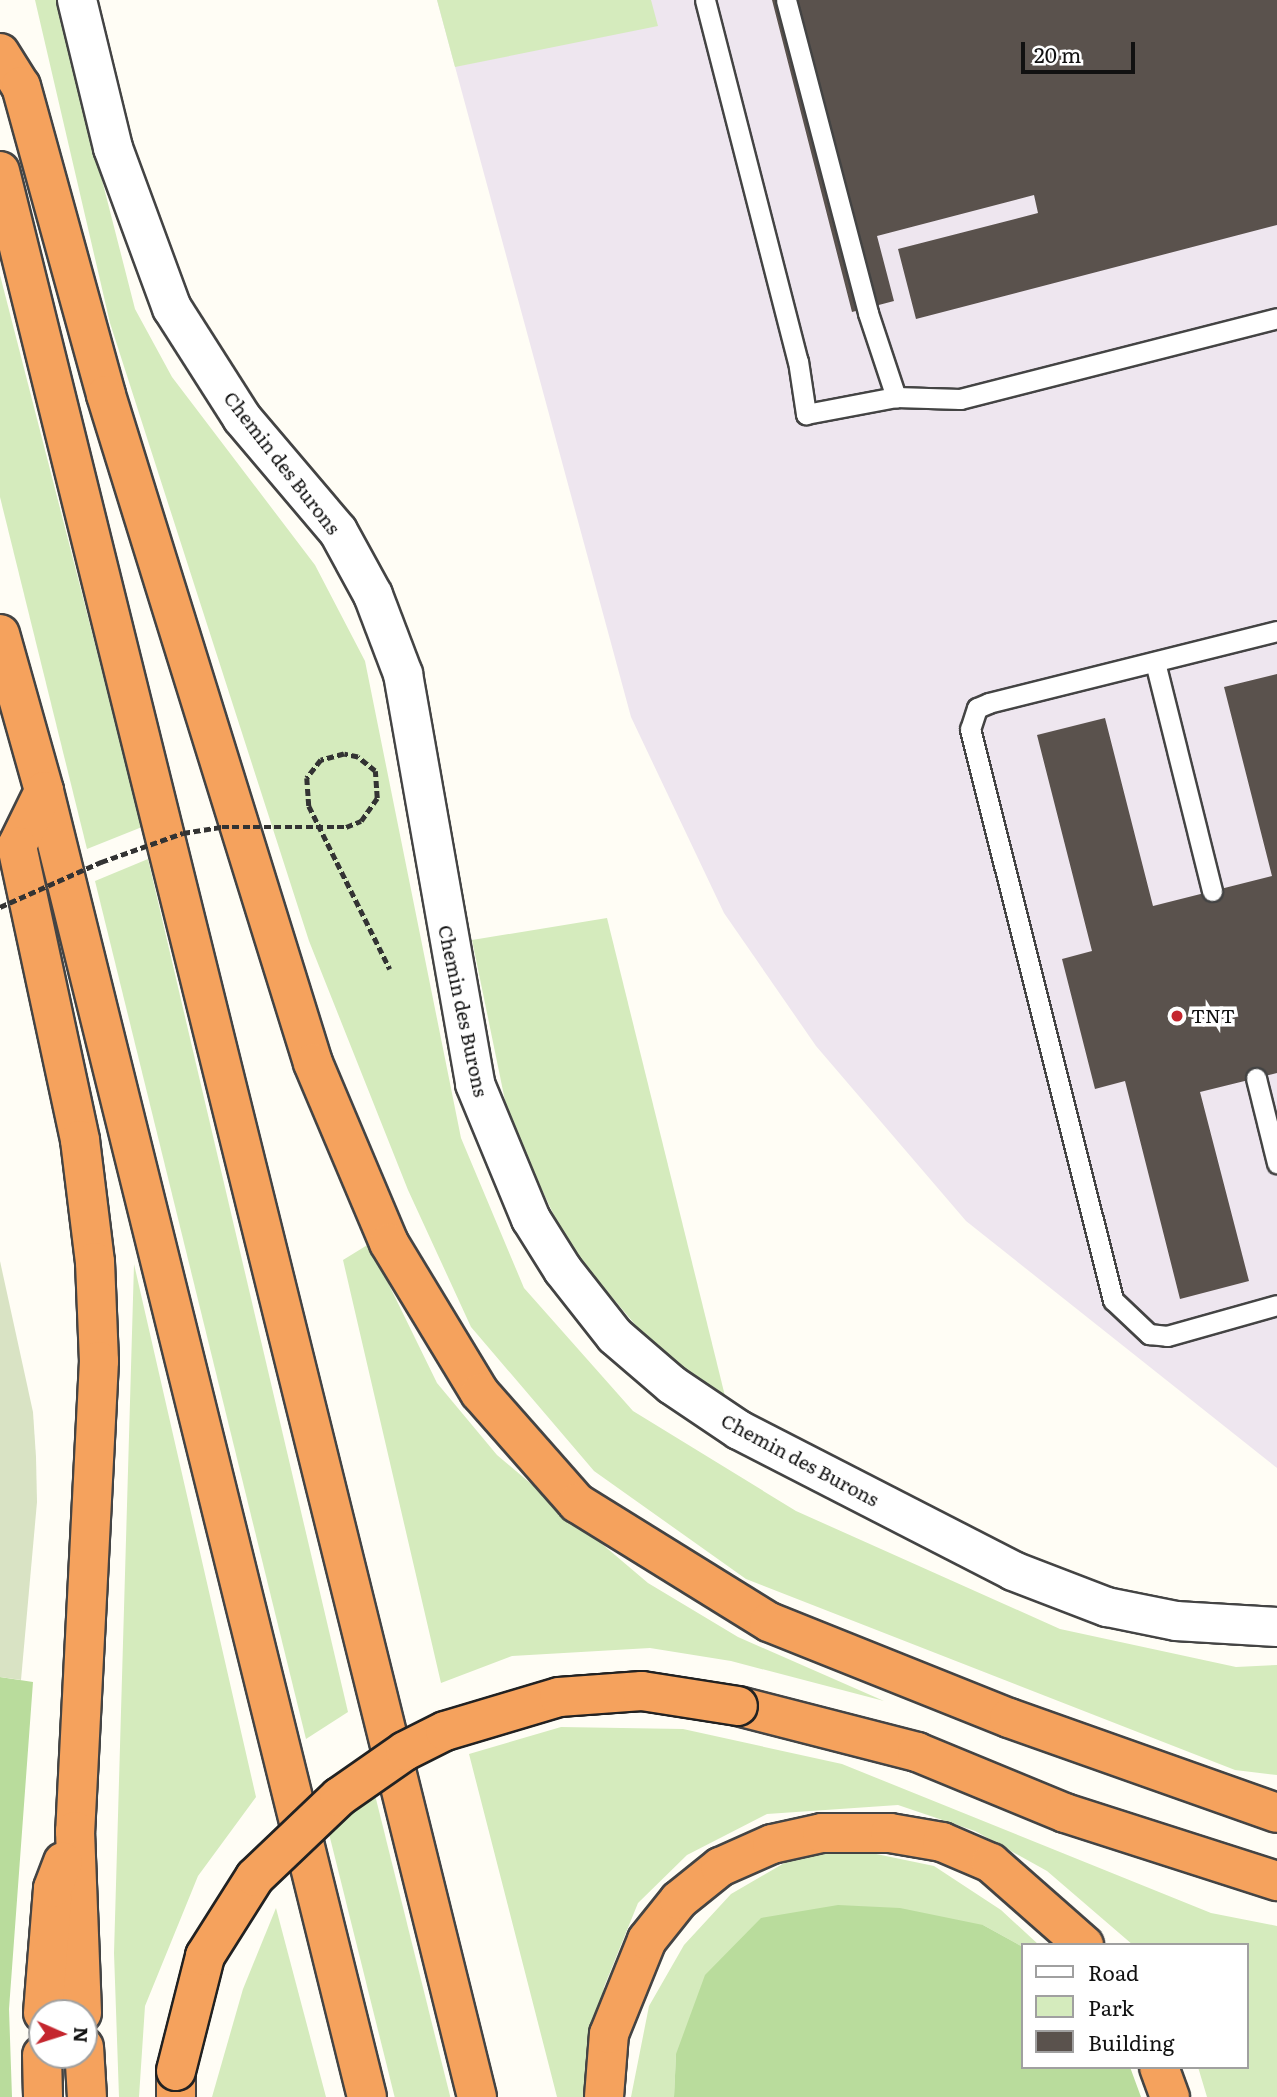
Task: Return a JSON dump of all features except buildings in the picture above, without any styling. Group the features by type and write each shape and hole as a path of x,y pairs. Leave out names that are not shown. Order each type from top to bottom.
{"highway":[{"path":"0,53 21,86 106,395 313,1063 389,1243 480,1393 577,1503 769,1622 1009,1718 1277,1813"},
{"path":"0,171 477,2097"},
{"path":"0,634 44,791 367,2097"},
{"path":"44,791 17,846 80,1140 95,1262 99,1362 75,1831 81,1999"},
{"path":"176,2084 205,1956 255,1877 339,1797 405,1751 445,1731 559,1697 642,1691 738,1706 917,1752 1065,1813 1277,1881"},
{"path":"44,1999 53,1888 75,1831"},
{"path":"604,2097 609,2034 647,1940 679,1900 720,1867 772,1844 836,1833 890,1833 942,1842 991,1863 1082,1943"},
{"path":"42,2069 43,2097"},
{"path":"85,2069 87,2097"},
{"path":"1160,2069 1170,2097"}],"street":[{"name":"Chemin des Burons","path":"77,0 113,148 172,308 242,418 338,531 378,606 403,674 475,1084 531,1219 563,1270 615,1336 694,1400 739,1430 1013,1571 1107,1607 1176,1620 1277,1627"}],"lane":[{"path":"705,0 798,361 806,414 896,397 960,399 1277,318"},
{"path":"786,0 868,313 896,397"},
{"path":"1277,631 989,703 977,708 970,729 1113,1300 1149,1334 1167,1336 1277,1306"},
{"path":"1155,662 1212,891"},
{"path":"1256,1078 1277,1163"}],"path":[{"path":"0,906 101,862 183,833 222,827 346,827 361,821 377,798 375,771 358,757 344,754 321,760 307,778 309,806 390,969"}],"shaded area":[{"path":"437,0 1277,0 1277,1468 966,1221 816,1046 724,913 631,717"}],"green space":[{"path":"35,0 56,0 135,309 172,377 315,565 365,661 461,1138 524,1288 633,1411 796,1511 1060,1629 1236,1667 1277,1665 1277,1775 1235,1770 746,1579 594,1471 471,1327 408,1190 309,941 110,323"},
{"path":"437,0 651,0 658,26 455,67"},
{"path":"0,275 142,827 87,849 0,497"},
{"path":"148,859 348,1712 306,1739 95,881"},
{"path":"607,918 725,1396 654,1347 568,1245 509,1120 472,940"},
{"path":"369,1244 437,1383 497,1455 648,1583 738,1637 884,1701 731,1661 650,1648 512,1656 441,1683 343,1260"},
{"path":"0,1261 33,1412 36,1457 37,1502 21,1680 0,1677"},
{"path":"134,1264 256,1797 198,1876 145,2006 139,2097 119,2097 114,1953"},
{"path":"0,1677 33,1682 9,2009 12,2097 0,2097"},
{"path":"561,1727 683,1729 842,1764 1211,1913 1277,1926 1277,2097 1207,2097 1199,2069 1249,2069 1249,1943 1131,1943 1047,1871 975,1831 898,1805 767,1814 687,1855 638,1903 604,1987 590,2097 557,2097 469,1754"},
{"path":"375,1795 450,2097 395,2097 323,1808"},
{"path":"857,1850 934,1866 1001,1910 1037,1943 1021,1943 1021,1946 983,1925 676,2054 674,2097 631,2097 649,2006 684,1945 731,1894 793,1858"},
{"path":"838,1905 900,1908 983,1925 1021,1946 1021,2069 1131,2069 1141,2097 674,2097 676,2054 705,1975 761,1918"},
{"path":"276,1908 326,2097 212,2097 243,1989"}],"place":[{"name":"TNT","path":"1177,1016"}]}
